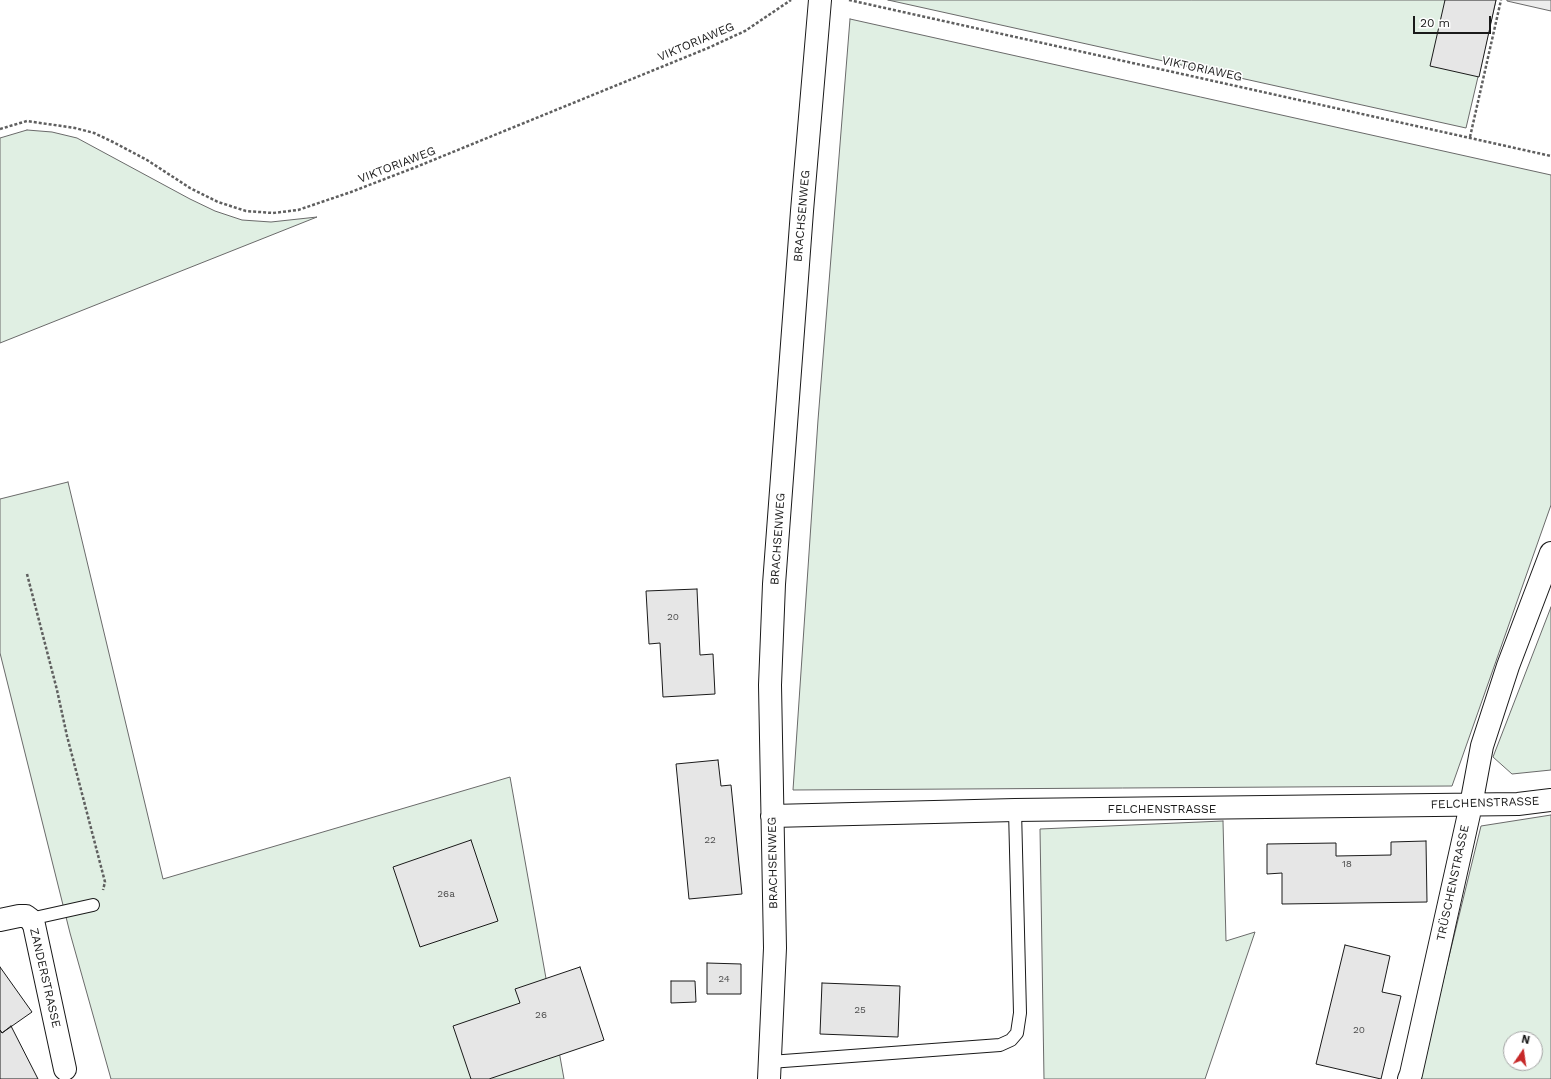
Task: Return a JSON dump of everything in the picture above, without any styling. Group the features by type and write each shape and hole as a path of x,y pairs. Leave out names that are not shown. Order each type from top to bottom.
{"street":[{"name":"BRACHSENWEG","path":"770,1070 775,948 770,685 774,584 802,211 820,0"},
{"name":"TRÜSCHENSTRASSE","path":"1409,1079 1482,746 1508,666 1551,552"},
{"name":"FELCHENSTRASSE","path":"772,816 1016,810 1470,805 1518,804 1551,800"},
{"name":"ZANDERSTRASSE","path":"0,920 26,916 34,925 65,1069"}],"lane":[{"path":"770,1070 1000,1045 1011,1040 1017,1033 1020,1013 1016,810"},
{"path":"30,919 93,905"}],"path":[{"name":"VIKTORIAWEG","path":"0,129 27,122 75,128 94,133 147,160 190,188 218,202 246,210 273,213 298,210 351,192 416,167 708,48 745,31 791,0"},
{"name":"VIKTORIAWEG","path":"849,0 1551,156"},
{"path":"1470,137 1500,0"},
{"path":"27,574 105,882 102,893 93,905"}],"green space":[{"path":"888,0 1496,0 1466,128"},
{"path":"850,19 1551,175 1551,505 1452,786 793,790 818,420"},
{"path":"27,130 52,132 77,138 190,199 215,211 242,220 271,222 317,217 0,343 0,138"},
{"path":"68,482 163,879 510,777 564,1079 111,1079 70,933 0,653 0,499"},
{"path":"1551,607 1551,770 1512,774 1493,757"},
{"path":"1551,815 1551,1079 1419,1079 1481,826"},
{"path":"1223,821 1226,941 1255,932 1205,1079 1044,1079 1040,829"}],"shaded area":[{"path":"1551,0 1551,11 1507,1"}],"building":[{"path":"1445,0 1496,0 1479,77 1430,66"},
{"path":"697,589 700,655 713,654 715,694 663,697 660,643 649,644 646,591"},
{"path":"718,760 721,786 731,785 742,894 689,899 676,764"},
{"path":"471,840 498,921 420,947 393,867"},
{"path":"1426,841 1427,902 1282,904 1282,873 1267,874 1267,844 1336,843 1336,856 1391,855 1391,842"},
{"path":"1345,945 1390,956 1382,992 1401,996 1381,1079 1316,1064"},
{"path":"707,963 741,964 741,994 707,994"},
{"path":"0,967 32,1012 2,1033 0,1030"},
{"path":"580,967 604,1040 489,1079 471,1079 453,1026 520,1003 515,989"},
{"path":"671,981 695,981 696,1002 671,1003"},
{"path":"822,983 900,986 898,1037 820,1034"},
{"path":"11,1026 38,1079 0,1079 0,1030 2,1033"}]}
